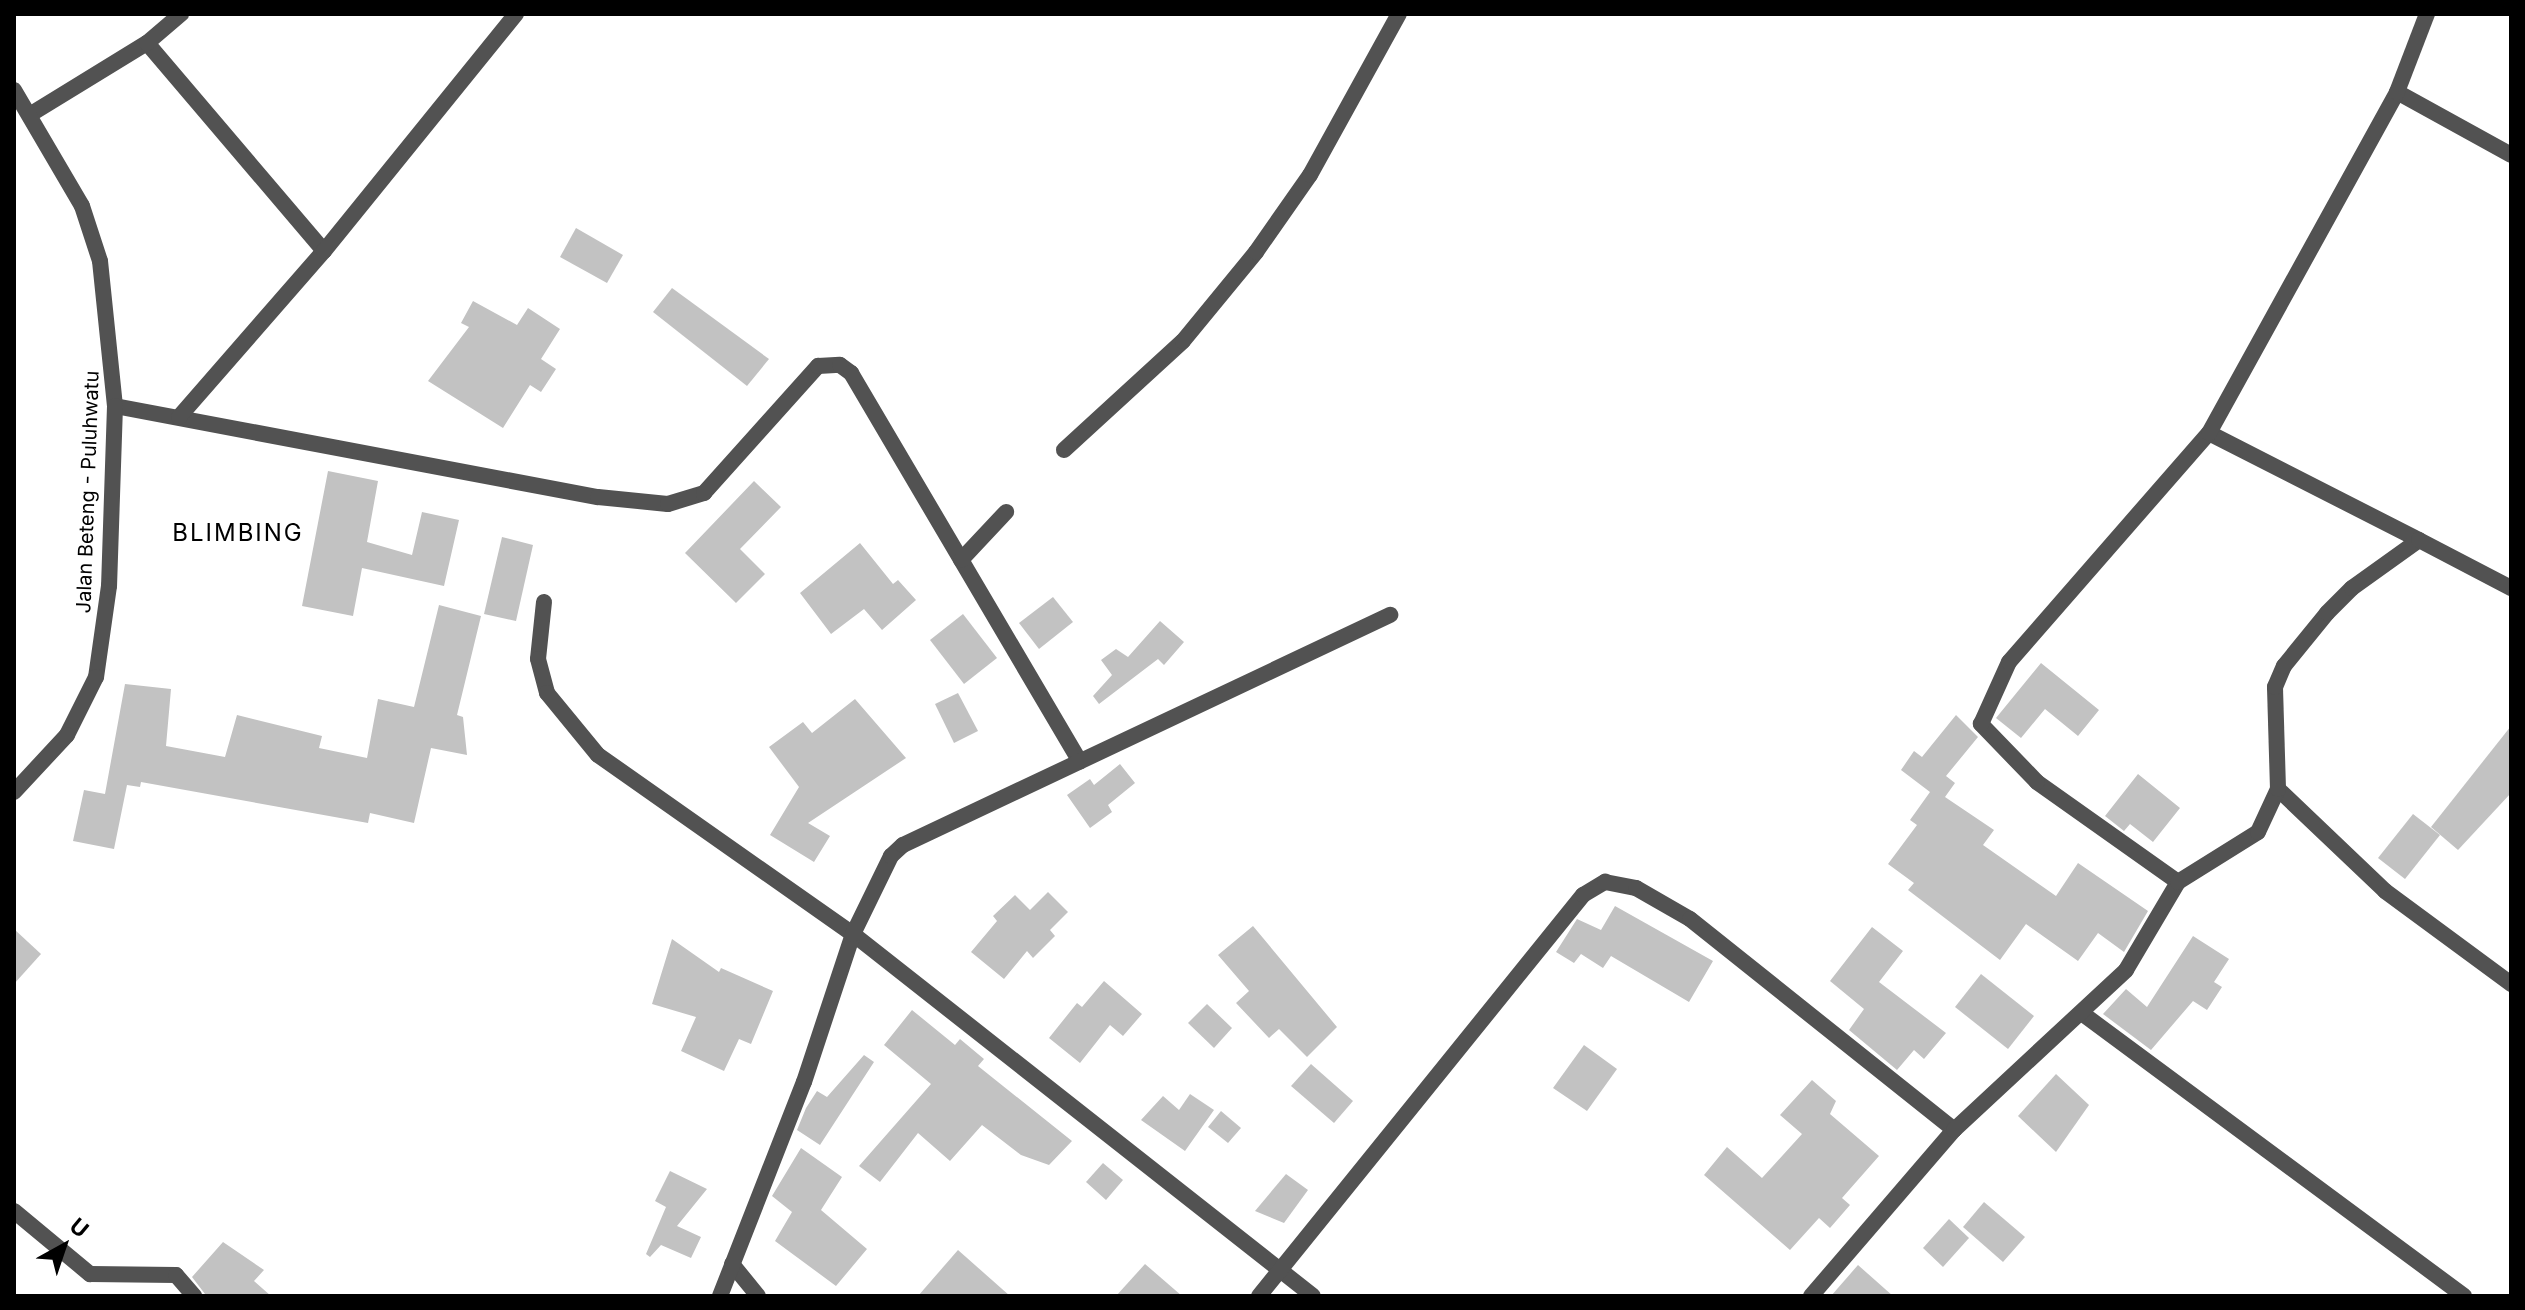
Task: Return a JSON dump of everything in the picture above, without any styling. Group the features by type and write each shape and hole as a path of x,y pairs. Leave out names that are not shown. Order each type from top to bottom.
{"street":[{"path":"31,114 147,43 181,14"},
{"path":"179,417 324,251 516,14"},
{"path":"1064,450 1183,341 1256,252 1310,175 1399,14"},
{"path":"2178,882 2037,782 1981,724 2009,662 2209,433 2397,92 2427,14"},
{"path":"147,43 324,251"},
{"name":"Jalan Beteng - Puluhwatu","path":"14,90 31,114 82,206 100,261 115,406 109,586 96,677 67,735 14,792"},
{"path":"2397,92 2511,155"},
{"path":"115,406 598,497 668,504 704,493 798,387 829,362 851,373 1080,762"},
{"path":"2209,433 2511,588"},
{"path":"961,560 1006,512"},
{"path":"1811,1296 1954,1130 2083,1014 2126,970 2178,882 2258,832 2278,789 2272,719 2275,687 2284,666 2352,588 2419,540"},
{"path":"544,602 538,659 547,693 598,755 853,934 1313,1296"},
{"path":"720,1296 804,1082 853,934 891,856 903,845 1390,615"},
{"path":"2278,789 2385,891 2511,984"},
{"path":"1259,1296 1583,895 1605,882 1636,888 1690,919 1954,1130"},
{"path":"2083,1014 2464,1296"},
{"path":"14,1211 90,1274 176,1275 194,1296"},
{"path":"732,1264 758,1296"}],"building":[{"path":"576,228 623,255 607,283 560,257"},
{"path":"672,288 769,359 747,386 653,312"},
{"path":"473,301 517,325 528,308 560,329 541,359 556,369 541,392 530,385 503,428 428,381 469,327 461,323"},
{"path":"328,471 378,481 367,542 412,555 422,512 459,520 444,586 362,568 353,616 302,606"},
{"path":"754,481 781,507 740,549 765,574 736,603 685,553"},
{"path":"502,537 533,545 516,621 484,614"},
{"path":"860,543 893,584 898,580 916,600 882,630 864,609 831,634 800,593"},
{"path":"1053,597 1073,622 1039,649 1019,623"},
{"path":"439,605 481,616 457,715 463,717 467,755 431,748 414,823 370,813 368,823 141,782 140,787 127,785 114,849 73,841 84,790 105,794 125,684 171,689 166,746 225,757 237,715 322,736 319,748 367,758 378,699 414,707"},
{"path":"963,614 997,658 964,684 930,640"},
{"path":"1160,621 1184,642 1164,665 1158,659 1099,704 1093,696 1112,675 1101,660 1116,649 1128,657"},
{"path":"2041,663 2099,710 2078,736 2045,709 2021,738 1996,718"},
{"path":"958,693 978,731 954,743 935,704"},
{"path":"855,699 906,758 808,823 830,836 814,862 770,835 799,787 769,747 803,722 812,733"},
{"path":"1956,715 1978,737 1946,776 1955,783 1945,797 1994,830 1983,845 2056,896 2078,863 2148,911 2124,952 2098,933 2078,961 2026,924 2000,960 1908,890 1914,883 1888,864 1917,825 1910,820 1930,792 1901,770 1914,751 1922,757"},
{"path":"2511,726 2511,793 2458,850 2431,827"},
{"path":"1120,764 1135,783 1108,805 1112,812 1090,828 1067,795 1090,779 1094,785"},
{"path":"2138,774 2180,808 2153,842 2130,824 2124,831 2105,816"},
{"path":"2413,814 2440,835 2405,879 2378,858"},
{"path":"1048,892 1068,912 1050,930 1055,936 1033,958 1027,951 1004,979 971,952 997,921 993,916 1015,895 1030,910"},
{"path":"1615,906 1713,961 1689,1002 1611,956 1603,968 1581,954 1574,963 1556,952 1577,919 1601,930"},
{"path":"1253,926 1337,1027 1307,1057 1279,1029 1269,1038 1236,1003 1249,991 1218,955"},
{"path":"1872,927 1903,951 1879,982 1946,1033 1924,1059 1914,1050 1897,1070 1849,1030 1864,1009 1830,981"},
{"path":"14,929 41,954 14,984"},
{"path":"2193,936 2229,959 2214,982 2222,987 2207,1010 2193,1001 2151,1050 2103,1014 2126,989 2147,1007"},
{"path":"672,939 719,972 721,968 773,991 751,1044 739,1039 724,1071 681,1051 696,1017 652,1004"},
{"path":"1981,974 2034,1016 2008,1049 1955,1007"},
{"path":"1104,981 1142,1014 1123,1036 1110,1025 1080,1063 1049,1038 1077,1003 1082,1007"},
{"path":"1207,1004 1232,1028 1214,1048 1188,1023"},
{"path":"912,1010 955,1045 960,1039 984,1059 978,1066 1072,1141 1049,1165 1021,1155 982,1125 950,1161 918,1133 880,1182 859,1166 931,1084 884,1045"},
{"path":"1584,1045 1617,1069 1587,1111 1553,1088"},
{"path":"864,1055 874,1062 820,1145 797,1130 817,1091 827,1097"},
{"path":"1311,1064 1353,1101 1334,1123 1291,1086"},
{"path":"2056,1074 2089,1105 2056,1152 2018,1116"},
{"path":"1812,1080 1836,1101 1830,1114 1879,1156 1842,1198 1850,1205 1830,1228 1819,1218 1790,1250 1704,1175 1727,1147 1762,1178 1802,1134 1780,1115"},
{"path":"1190,1094 1214,1110 1185,1151 1141,1120 1163,1096 1179,1110"},
{"path":"1221,1111 1241,1128 1228,1143 1208,1127"},
{"path":"801,1148 842,1177 821,1210 867,1249 836,1286 775,1241 792,1212 772,1196"},
{"path":"1103,1163 1123,1180 1106,1200 1086,1182"},
{"path":"670,1171 707,1189 677,1226 701,1237 691,1258 661,1245 650,1257 646,1254 666,1207 655,1201"},
{"path":"1286,1174 1308,1190 1284,1223 1255,1211"},
{"path":"1984,1202 2025,1237 2003,1262 1963,1227"},
{"path":"1949,1219 1969,1238 1943,1267 1923,1248"},
{"path":"223,1242 264,1270 254,1281 271,1296 205,1294 192,1277"},
{"path":"958,1250 1010,1296 918,1296"},
{"path":"1145,1264 1182,1296 1116,1296"},
{"path":"1858,1265 1893,1296 1831,1296"}],"district":[{"name":"BLIMBING","path":"238,533"}]}
